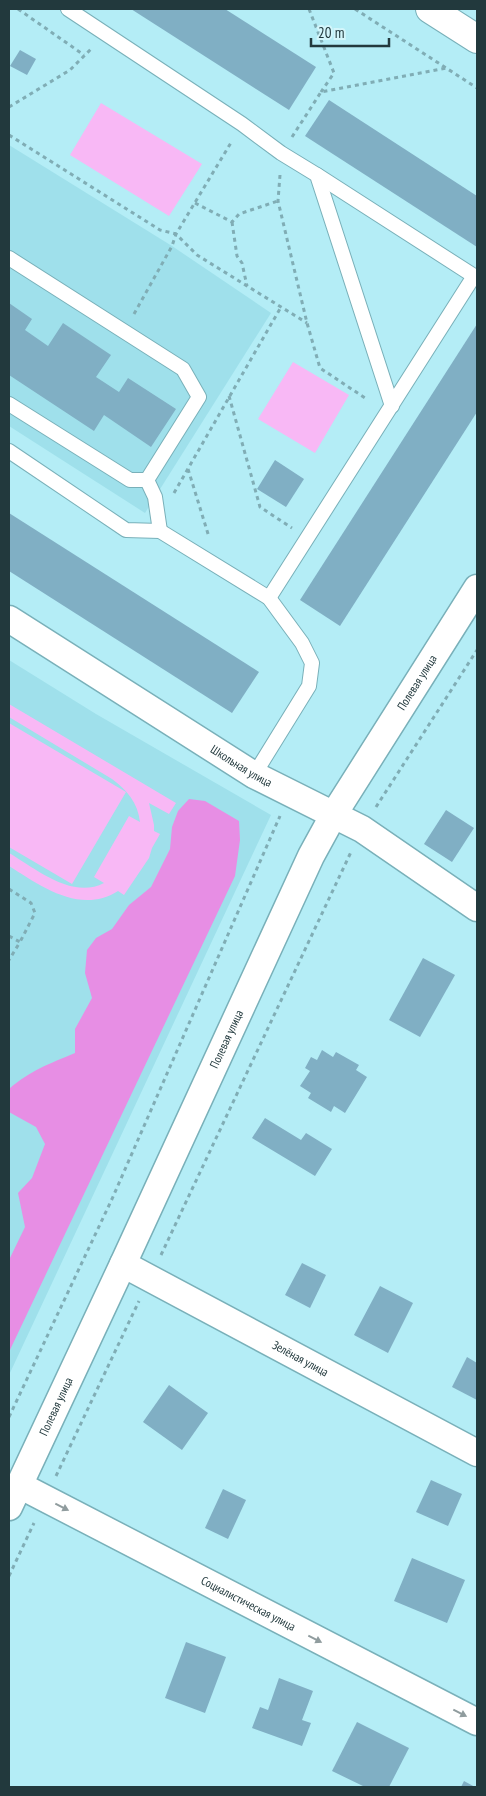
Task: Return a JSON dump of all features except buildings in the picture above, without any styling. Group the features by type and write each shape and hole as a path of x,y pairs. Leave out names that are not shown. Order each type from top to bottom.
{"street":[{"path":"430,9 477,39"},
{"name":"Полевая улица","path":"14,1496 311,856 334,814 477,588"},
{"name":"Школьная улица","path":"9,619 254,775 362,829 477,908"},
{"name":"Зелёная улица","path":"123,1264 477,1453"},
{"name":"Социалистическая улица","path":"14,1496 45,1499 477,1722"}],"lane":[{"path":"68,9 242,124 282,153 474,276 269,598"},
{"path":"318,175 390,410"},
{"path":"9,258 182,369 199,397 146,480"},
{"path":"9,404 130,480 146,480"},
{"path":"9,451 126,530 160,531 269,598 302,643 312,663 309,686 254,775"},
{"path":"146,480 155,497 160,531"}],"path":[{"path":"18,9 84,55"},
{"path":"309,9 334,73 282,153 278,201 307,323 320,368 390,410"},
{"path":"354,9 477,88"},
{"path":"9,107 70,70 106,33"},
{"path":"321,92 447,68"},
{"path":"124,332 176,234 242,124"},
{"path":"9,135 160,230 176,234 197,255 307,323"},
{"path":"247,286 242,263 237,256 232,222 239,214 278,201"},
{"path":"195,203 232,222"},
{"path":"172,496 281,307"},
{"path":"229,396 260,507 307,538"},
{"path":"188,469 203,519"},
{"path":"9,1576 362,829 477,650"},
{"path":"9,1417 112,1198 290,793"},
{"path":"9,889 31,903 34,913 9,960"},
{"path":"9,936 20,942"}],"shaded area":[{"path":"101,103 202,164 169,216 70,155"},
{"path":"9,145 172,246 271,313 145,513 9,426"},
{"path":"293,362 349,395 315,453 258,419"},
{"path":"9,660 96,714 271,815 9,1375"},
{"path":"9,704 176,803 169,814 149,803 154,831 160,834 149,858 124,895 118,891 104,898 75,899 61,895 34,882 9,866 9,853 42,874 67,885 79,888 92,887 104,883 94,877 129,816 140,822 137,809 131,797 122,788 112,779 9,717"},
{"path":"9,723 126,792 72,884 9,847"},
{"path":"189,799 205,801 239,821 240,840 235,876 9,1352 9,1260 25,1227 18,1193 32,1178 45,1144 36,1127 9,1112 9,1089 33,1072 75,1053 75,1029 92,998 85,973 87,950 96,938 112,929 129,905 151,887 170,849 172,827 178,811"}]}
